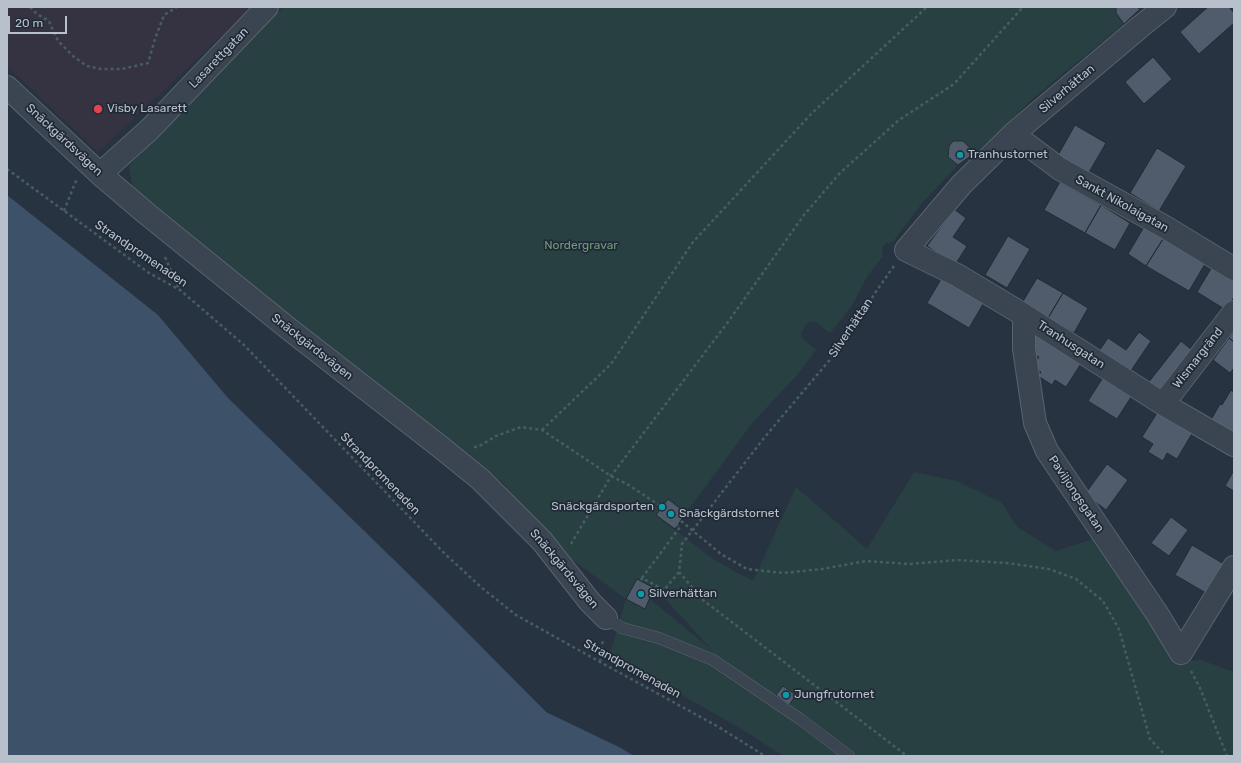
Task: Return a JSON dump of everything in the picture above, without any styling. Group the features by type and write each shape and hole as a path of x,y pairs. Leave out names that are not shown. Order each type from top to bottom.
{"street":[{"name":"Lasarettgatan","path":"96,170 150,129 267,7"},
{"name":"Silverhättan","path":"906,250 962,184 1012,134 1165,7"},
{"name":"Snäckgärdsvägen","path":"7,87 96,170 147,214 289,329 480,479 542,540 590,602 606,618"},
{"name":"Sankt Nikolaigatan","path":"1012,134 1060,169 1165,227 1234,269"},
{"name":"Tranhusgatan","path":"906,250 956,275 1024,315 1163,404 1234,445"},
{"name":"Wismargränd","path":"1163,404 1234,312"},
{"name":"Paviljongsgatan","path":"1024,315 1024,349 1035,423 1047,451 1158,615 1181,653"},
{"path":"1181,653 1234,567"}],"lane":[{"path":"606,618 622,628 659,638 714,660 800,719 849,756"}],"path":[{"path":"30,7 37,14 49,21 58,42 73,56 87,66 108,69 122,69 148,63 164,15 177,7"},
{"path":"542,430 611,364 693,242 812,113 927,7"},
{"path":"560,563 610,476 728,322 804,215 840,173 899,120 954,84 1022,7"},
{"name":"Strandpromenaden","path":"7,169 149,273 180,290 244,345 445,554 482,588 516,615 717,726 765,756"},
{"path":"64,211 75,183 96,170"},
{"name":"Silverhättan","path":"679,572 682,544 764,438 844,343 875,293 906,250"},
{"path":"470,447 478,447 496,436 521,427 542,430 610,476 627,484 662,507"},
{"path":"638,592 642,578 680,527 660,513"},
{"path":"681,521 721,554 747,568 783,573 822,569 866,561 909,564 956,560 1007,563 1049,569 1076,579 1103,601 1119,629 1150,739 1166,756"},
{"path":"642,578 664,590 679,572 704,600 907,756"},
{"path":"1181,653 1200,688 1227,756"}],"shaded area":[{"name":"Visby Lasarett","path":"7,7 250,7 230,28 98,152 7,66"}],"green space":[{"name":"Nordergravar","path":"283,7 1116,7 1116,13 1124,24 1038,94 975,153 953,141 949,146 949,157 958,165 922,203 893,242 886,243 882,248 883,256 868,275 851,307 830,333 816,322 808,322 801,333 803,339 816,350 798,374 753,422 686,513 668,499 656,515 714,560 753,581 796,487 867,549 914,472 957,481 1002,503 1016,526 1056,551 1096,538 1178,661 1201,660 1234,672 1234,756 783,756 745,731 645,674 608,660 626,599 548,542 503,483 134,196 129,166","holes":["636,579 656,589 713,651 650,599 645,609 627,600"]}],"water":[{"path":"7,195 158,315 228,398 433,598 546,712 621,748 634,756 7,756"}],"building":[{"path":"1116,7 1137,7 1140,9 1124,24 1116,13"},
{"path":"1208,7 1229,7 1234,13 1234,23 1199,54 1180,32"},
{"path":"1153,57 1172,79 1144,104 1125,82"},
{"path":"1075,125 1106,143 1088,174 1057,157"},
{"name":"Tranhustornet","path":"953,141 963,141 975,153 958,165 948,157 949,146"},
{"path":"1157,148 1186,166 1159,211 1130,193"},
{"path":"1060,182 1101,205 1085,233 1044,210"},
{"path":"1101,205 1130,223 1115,250 1085,233"},
{"path":"954,209 966,218 953,237 967,246 955,265 927,246"},
{"path":"1144,227 1163,239 1146,266 1128,254"},
{"path":"1008,236 1030,249 1007,288 985,275"},
{"path":"1163,239 1205,264 1189,291 1146,266"},
{"path":"1212,267 1234,281 1234,297 1226,310 1197,292"},
{"path":"944,274 986,299 969,328 927,303"},
{"path":"1037,278 1063,293 1048,318 1022,303"},
{"path":"1063,293 1088,308 1074,333 1048,318"},
{"path":"1234,331 1234,342 1229,338"},
{"path":"1139,332 1151,341 1128,375 1097,354 1108,338 1126,350"},
{"path":"1037,334 1082,362 1066,387 1055,380 1052,385 1038,376 1041,372 1033,367 1039,357 1027,349"},
{"path":"1229,338 1234,342 1234,368 1230,373 1213,360"},
{"path":"1181,341 1193,351 1160,393 1148,383"},
{"path":"1104,376 1133,394 1117,419 1088,401"},
{"path":"1231,390 1234,392 1234,440 1208,425 1220,404 1222,405"},
{"path":"1159,410 1193,432 1177,459 1167,453 1163,461 1148,452 1153,444 1142,437"},
{"path":"1107,464 1128,480 1106,510 1085,494"},
{"path":"1234,470 1234,491 1225,486"},
{"name":"Snäckgärdstornet","path":"668,499 686,513 675,529 656,515"},
{"path":"1171,517 1188,530 1169,556 1151,543"},
{"path":"1192,545 1224,564 1206,593 1175,575"},
{"name":"Silverhättan","path":"637,579 654,588 645,609 626,599"},
{"name":"Jungfrutornet","path":"783,686 796,695 789,705 776,695"}],"place":[{"name":"Visby Lasarett","path":"98,109"},
{"name":"Tranhustornet","path":"960,155"},
{"name":"Snäckgärdsporten","path":"662,507"},
{"name":"Snäckgärdstornet","path":"671,514"},
{"name":"Silverhättan","path":"641,594"},
{"name":"Jungfrutornet","path":"786,695"}]}
